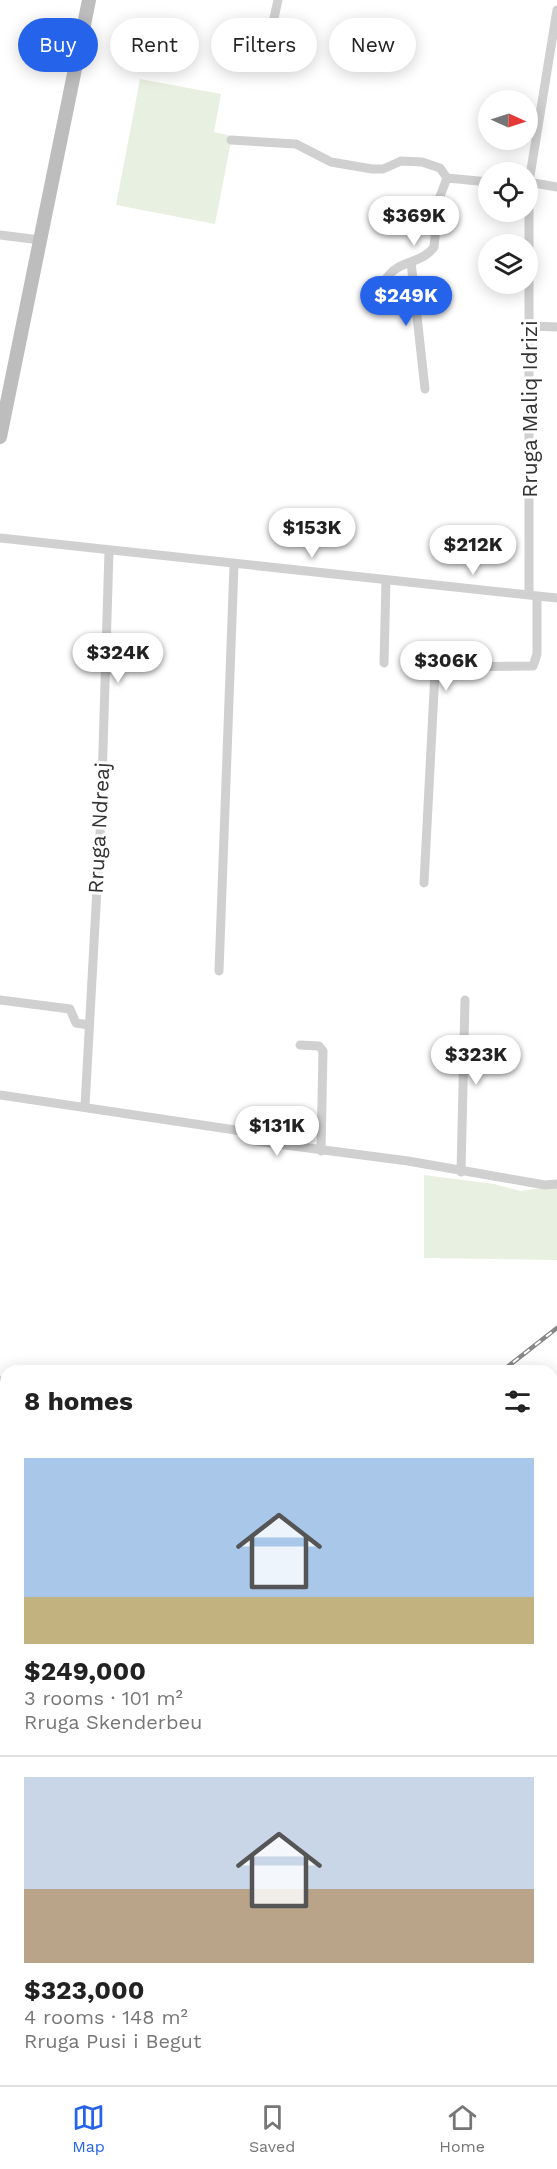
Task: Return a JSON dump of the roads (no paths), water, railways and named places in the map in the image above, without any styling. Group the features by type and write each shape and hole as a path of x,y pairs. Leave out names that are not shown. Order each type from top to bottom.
{"street":[{"path":"0,437 89,0"},
{"path":"274,18 278,0"},
{"name":"Rruga Maliq Idrizi","path":"532,162 557,10"},
{"path":"231,140 292,143 332,162 372,169 383,169 401,161 422,162 440,168 447,178 478,181"},
{"path":"375,307 389,274 422,258 434,247 439,199 447,178"},
{"path":"538,184 557,187"},
{"name":"Rruga Maliq Idrizi","path":"424,883 435,672 440,667 451,666 533,666 537,654 533,595 529,222"},
{"path":"0,235 40,240"},
{"path":"411,262 425,389"},
{"path":"530,326 557,327"},
{"path":"0,538 557,598"},
{"name":"Rruga Ndreaj","path":"85,1106 101,816 109,551"},
{"path":"219,971 234,565"},
{"path":"384,663 386,580"},
{"path":"0,1000 70,1009 76,1023 89,1024"},
{"path":"461,1172 465,1000"},
{"path":"300,1045 318,1046 323,1051 321,1150"},
{"path":"0,1095 242,1131 255,1141 408,1161 545,1185 557,1184"}],"railway":[{"path":"510,1365 557,1328"}]}
